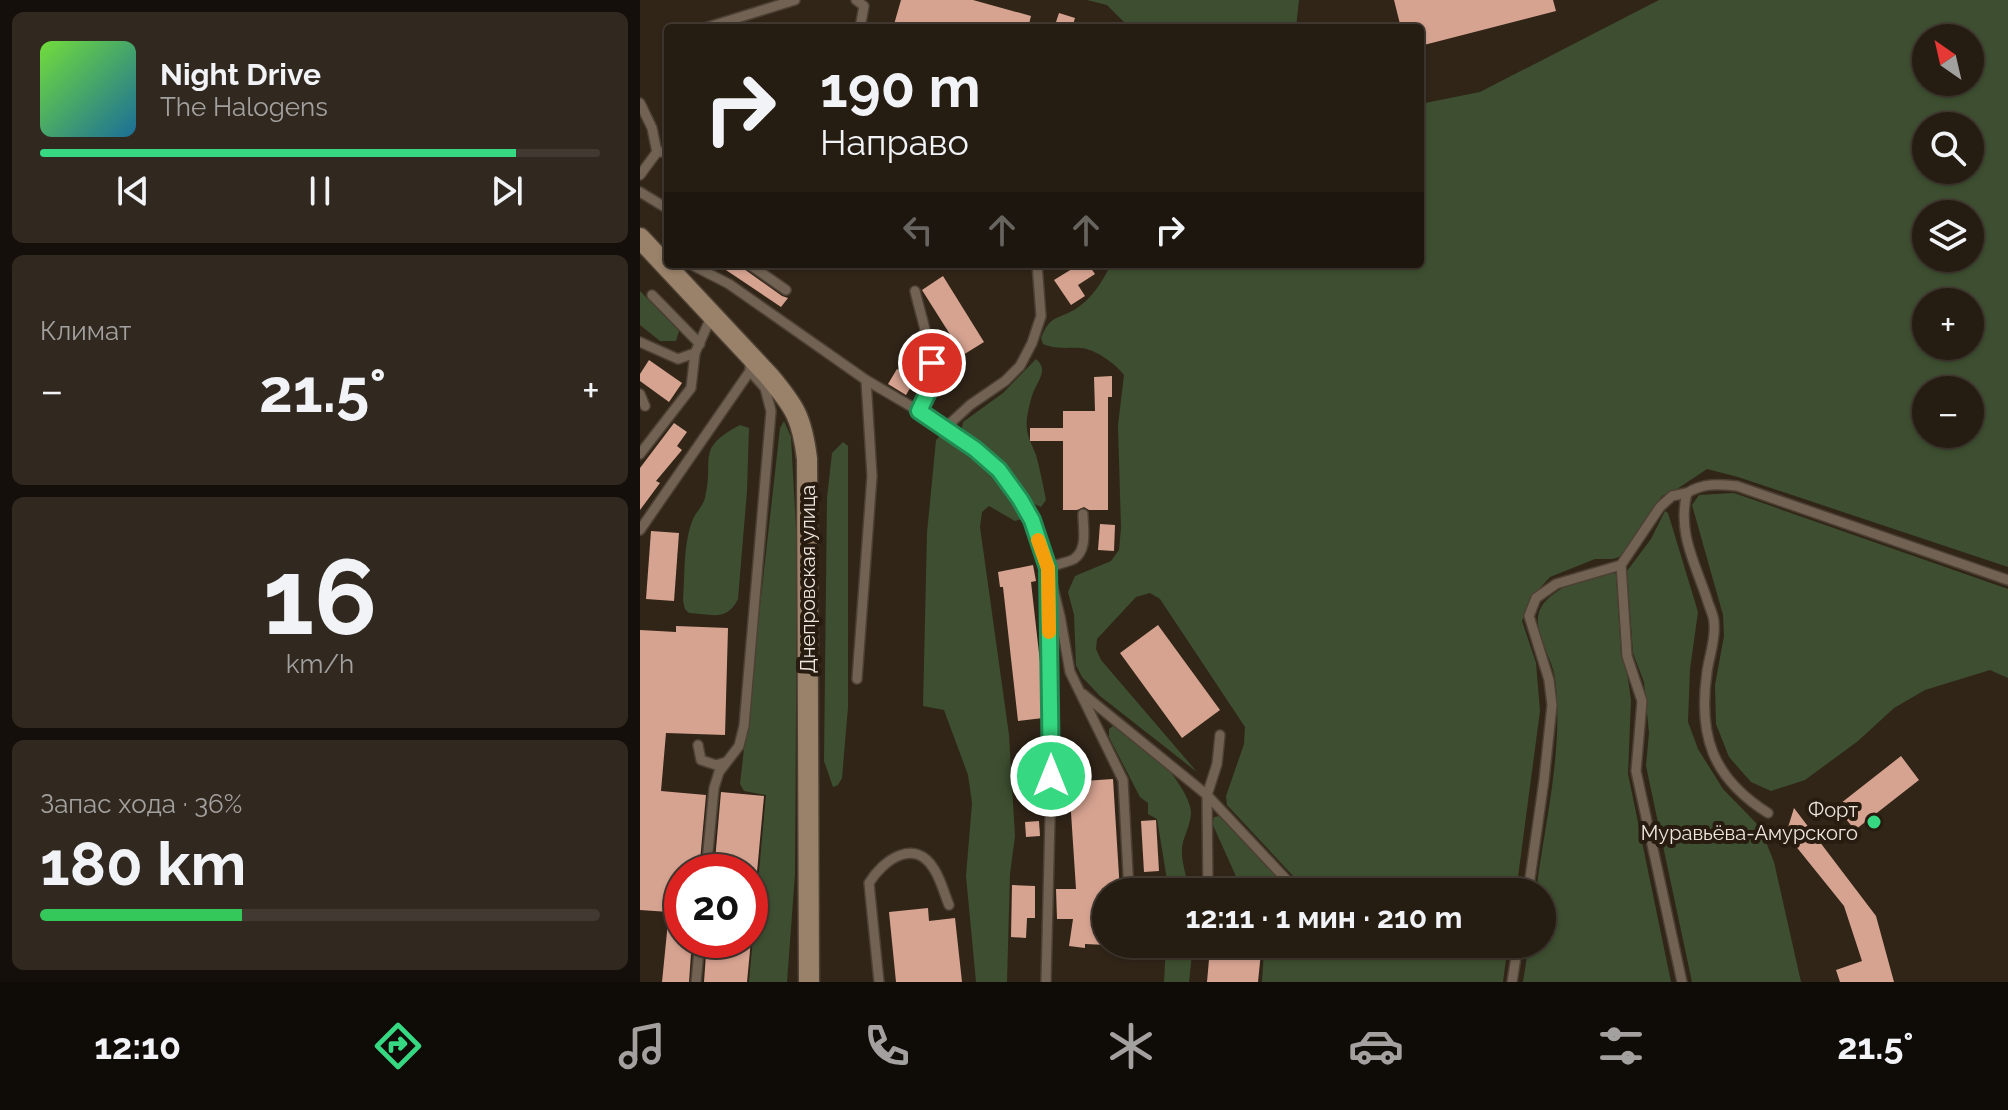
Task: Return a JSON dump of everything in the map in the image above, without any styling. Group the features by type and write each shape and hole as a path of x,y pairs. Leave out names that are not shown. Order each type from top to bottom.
{"main road":[{"name":"Днепровская улица","path":"640,238 664,258"},
{"name":"Днепровская улица","path":"676,268 750,363 788,399 803,429 807,459 809,982"}],"lane":[{"path":"718,24 795,0"},
{"path":"860,24 861,2"},
{"path":"640,103 652,128 657,152 640,175"},
{"path":"657,152 664,152"},
{"path":"640,192 664,207"},
{"path":"698,268 729,284 866,380 975,449 999,470 1020,499 1032,520 1048,568 1070,672 1123,780 1128,878"},
{"path":"755,268 786,290"},
{"path":"944,429 1020,366 1041,316 1037,268"},
{"path":"915,291 932,363 928,392 919,411"},
{"path":"652,295 697,348"},
{"path":"640,454 691,388 697,348 712,315"},
{"path":"640,342 678,359 697,348"},
{"path":"640,530 750,363 765,388 771,411 744,726 739,746 719,772 714,788 708,854"},
{"path":"857,679 872,476 866,380"},
{"path":"640,394 645,406"},
{"path":"1682,982 1636,771 1642,701 1627,656 1621,565 1660,507 1672,496 1699,486 1737,486 2008,580"},
{"path":"1687,493 1682,513 1685,533 1714,623 1703,725 1709,745 1726,777 1745,798 1768,813"},
{"path":"1048,568 1075,558 1084,544 1083,514"},
{"path":"1530,878 1552,705 1549,680 1529,616 1536,598 1556,584 1621,565"},
{"path":"1046,982 1051,776 1048,568"},
{"path":"1080,692 1207,795 1285,878"},
{"path":"1208,878 1207,795 1217,764 1220,735"},
{"path":"698,745 701,760 716,765 730,761"},
{"path":"879,982 869,883 877,870 899,854 919,855 928,860 935,870 949,905"},
{"path":"696,982 698,958"},
{"path":"1512,982 1516,958"}],"green space":[{"path":"1087,0 1299,0 1296,24 1126,24 1107,5"},
{"path":"1659,0 2008,0 2008,567 1707,469 1662,496 1621,556 1595,559 1550,577 1530,599 1522,621 1536,663 1540,711 1518,878 1295,878 1227,805 1226,796 1244,744 1245,727 1160,599 1150,593 1136,597 1097,639 1096,649 1101,660 1197,772 1100,696 1082,677 1076,665 1074,615 1068,592 1075,576 1111,561 1119,550 1118,425 1124,375 1111,362 1092,351 1048,346 1043,344 1041,338 1050,322 1074,310 1091,296 1109,268 1424,268 1424,103 1480,92"},
{"path":"640,291 679,331 676,341 660,341 640,325"},
{"path":"1036,359 1042,371 1031,399 1027,424 1046,500 1041,507 1034,504 1002,466 962,428 963,422 1003,393"},
{"path":"784,421 791,437 797,547 795,874 787,982 749,982 751,958 768,958 768,854 761,854 766,795 744,791 740,784 780,428"},
{"path":"740,425 749,428 738,599 723,614 689,613 683,601 686,549 693,519 705,498 711,448 726,433"},
{"path":"941,435 989,466 1024,513 1024,518 1015,521 989,506 982,512 980,527 1009,735 1015,836 1010,874 1007,982 976,982 966,876 972,803 968,775 944,710 923,706 927,533 936,440"},
{"path":"843,442 848,446 848,707 842,778 833,787 824,761 827,498 832,453"},
{"path":"1734,493 2008,589 2008,678 1990,670 1925,690 1894,708 1858,741 1805,780 1771,791 1751,782 1729,757 1716,724 1715,685 1724,636 1723,615 1692,505 1699,495"},
{"path":"1665,511 1698,612 1690,669 1688,722 1698,749 1723,789 1760,827 1774,862 1801,982 1692,982 1646,766 1649,733 1644,682 1633,653 1627,571 1651,539"},
{"path":"1612,572 1616,574 1621,656 1631,700 1628,774 1671,982 1523,982 1527,958 1556,958 1556,878 1538,878 1557,731 1555,678 1541,637 1539,612 1551,596 1581,580"},
{"path":"1113,726 1123,730 1148,748 1172,774 1188,801 1191,816 1182,854 1187,878 1167,878 1157,819 1148,814 1148,803 1140,797 1109,737 1109,729"},
{"path":"1219,816 1278,878 1235,878 1212,823 1214,817"},
{"path":"1165,958 1192,958 1189,982 1164,982"},
{"path":"1264,958 1506,958 1503,982 1262,982"}],"building":[{"path":"901,0 973,0 1031,16 1029,24 894,24"},
{"path":"1394,0 1553,0 1556,11 1424,45 1424,24 1400,24"},
{"path":"1059,13 1075,18 1073,24 1055,24"},
{"path":"723,268 743,268 788,298 781,307"},
{"path":"1074,268 1091,268 1095,274 1078,285 1085,296 1071,305 1054,280"},
{"path":"943,276 984,342 963,355 922,290"},
{"path":"649,360 682,383 669,402 640,381 640,374"},
{"path":"897,369 915,380 906,395 888,384"},
{"path":"1112,376 1112,397 1108,397 1108,510 1084,507 1063,510 1063,441 1030,441 1030,428 1063,428 1063,411 1095,411 1094,377"},
{"path":"674,423 687,432 677,446 682,450 656,481 660,483 640,510 640,468"},
{"path":"1100,524 1115,525 1114,551 1098,550"},
{"path":"651,531 679,533 674,601 646,599"},
{"path":"1033,565 1036,581 1031,582 1043,718 1018,721 1003,587 1000,587 998,572"},
{"path":"1158,625 1220,710 1182,738 1120,653"},
{"path":"676,626 728,628 725,735 666,733 661,791 706,795 701,854 664,854 664,912 640,910 640,630 676,632"},
{"path":"1901,756 1919,780 1855,830 1836,807"},
{"path":"1113,779 1119,878 1092,878 1092,944 1085,944 1085,948 1069,946 1073,919 1057,919 1056,889 1076,889 1069,782"},
{"path":"721,792 764,796 759,854 716,854"},
{"path":"1794,808 1876,916 1894,982 1840,982 1836,970 1862,961 1844,906 1786,834"},
{"path":"1156,820 1159,871 1144,872 1141,821"},
{"path":"1039,821 1040,836 1026,837 1025,822"},
{"path":"1012,885 1035,886 1035,918 1027,918 1026,938 1011,937"},
{"path":"928,908 929,921 955,918 962,982 896,982 889,912"},
{"path":"664,958 691,958 689,982 662,982"},
{"path":"706,958 749,958 747,982 704,982"},
{"path":"1209,958 1260,958 1258,982 1207,982"}],"slow traffic":[{"path":"1038,540 1048,568 1049,632"}],"place":[{"name":"Форт Муравьёва-Амурского","path":"1874,822"}],"route":[{"path":"932,363 928,392 919,411 975,449 999,470 1032,520 1048,568 1051,776"}]}
